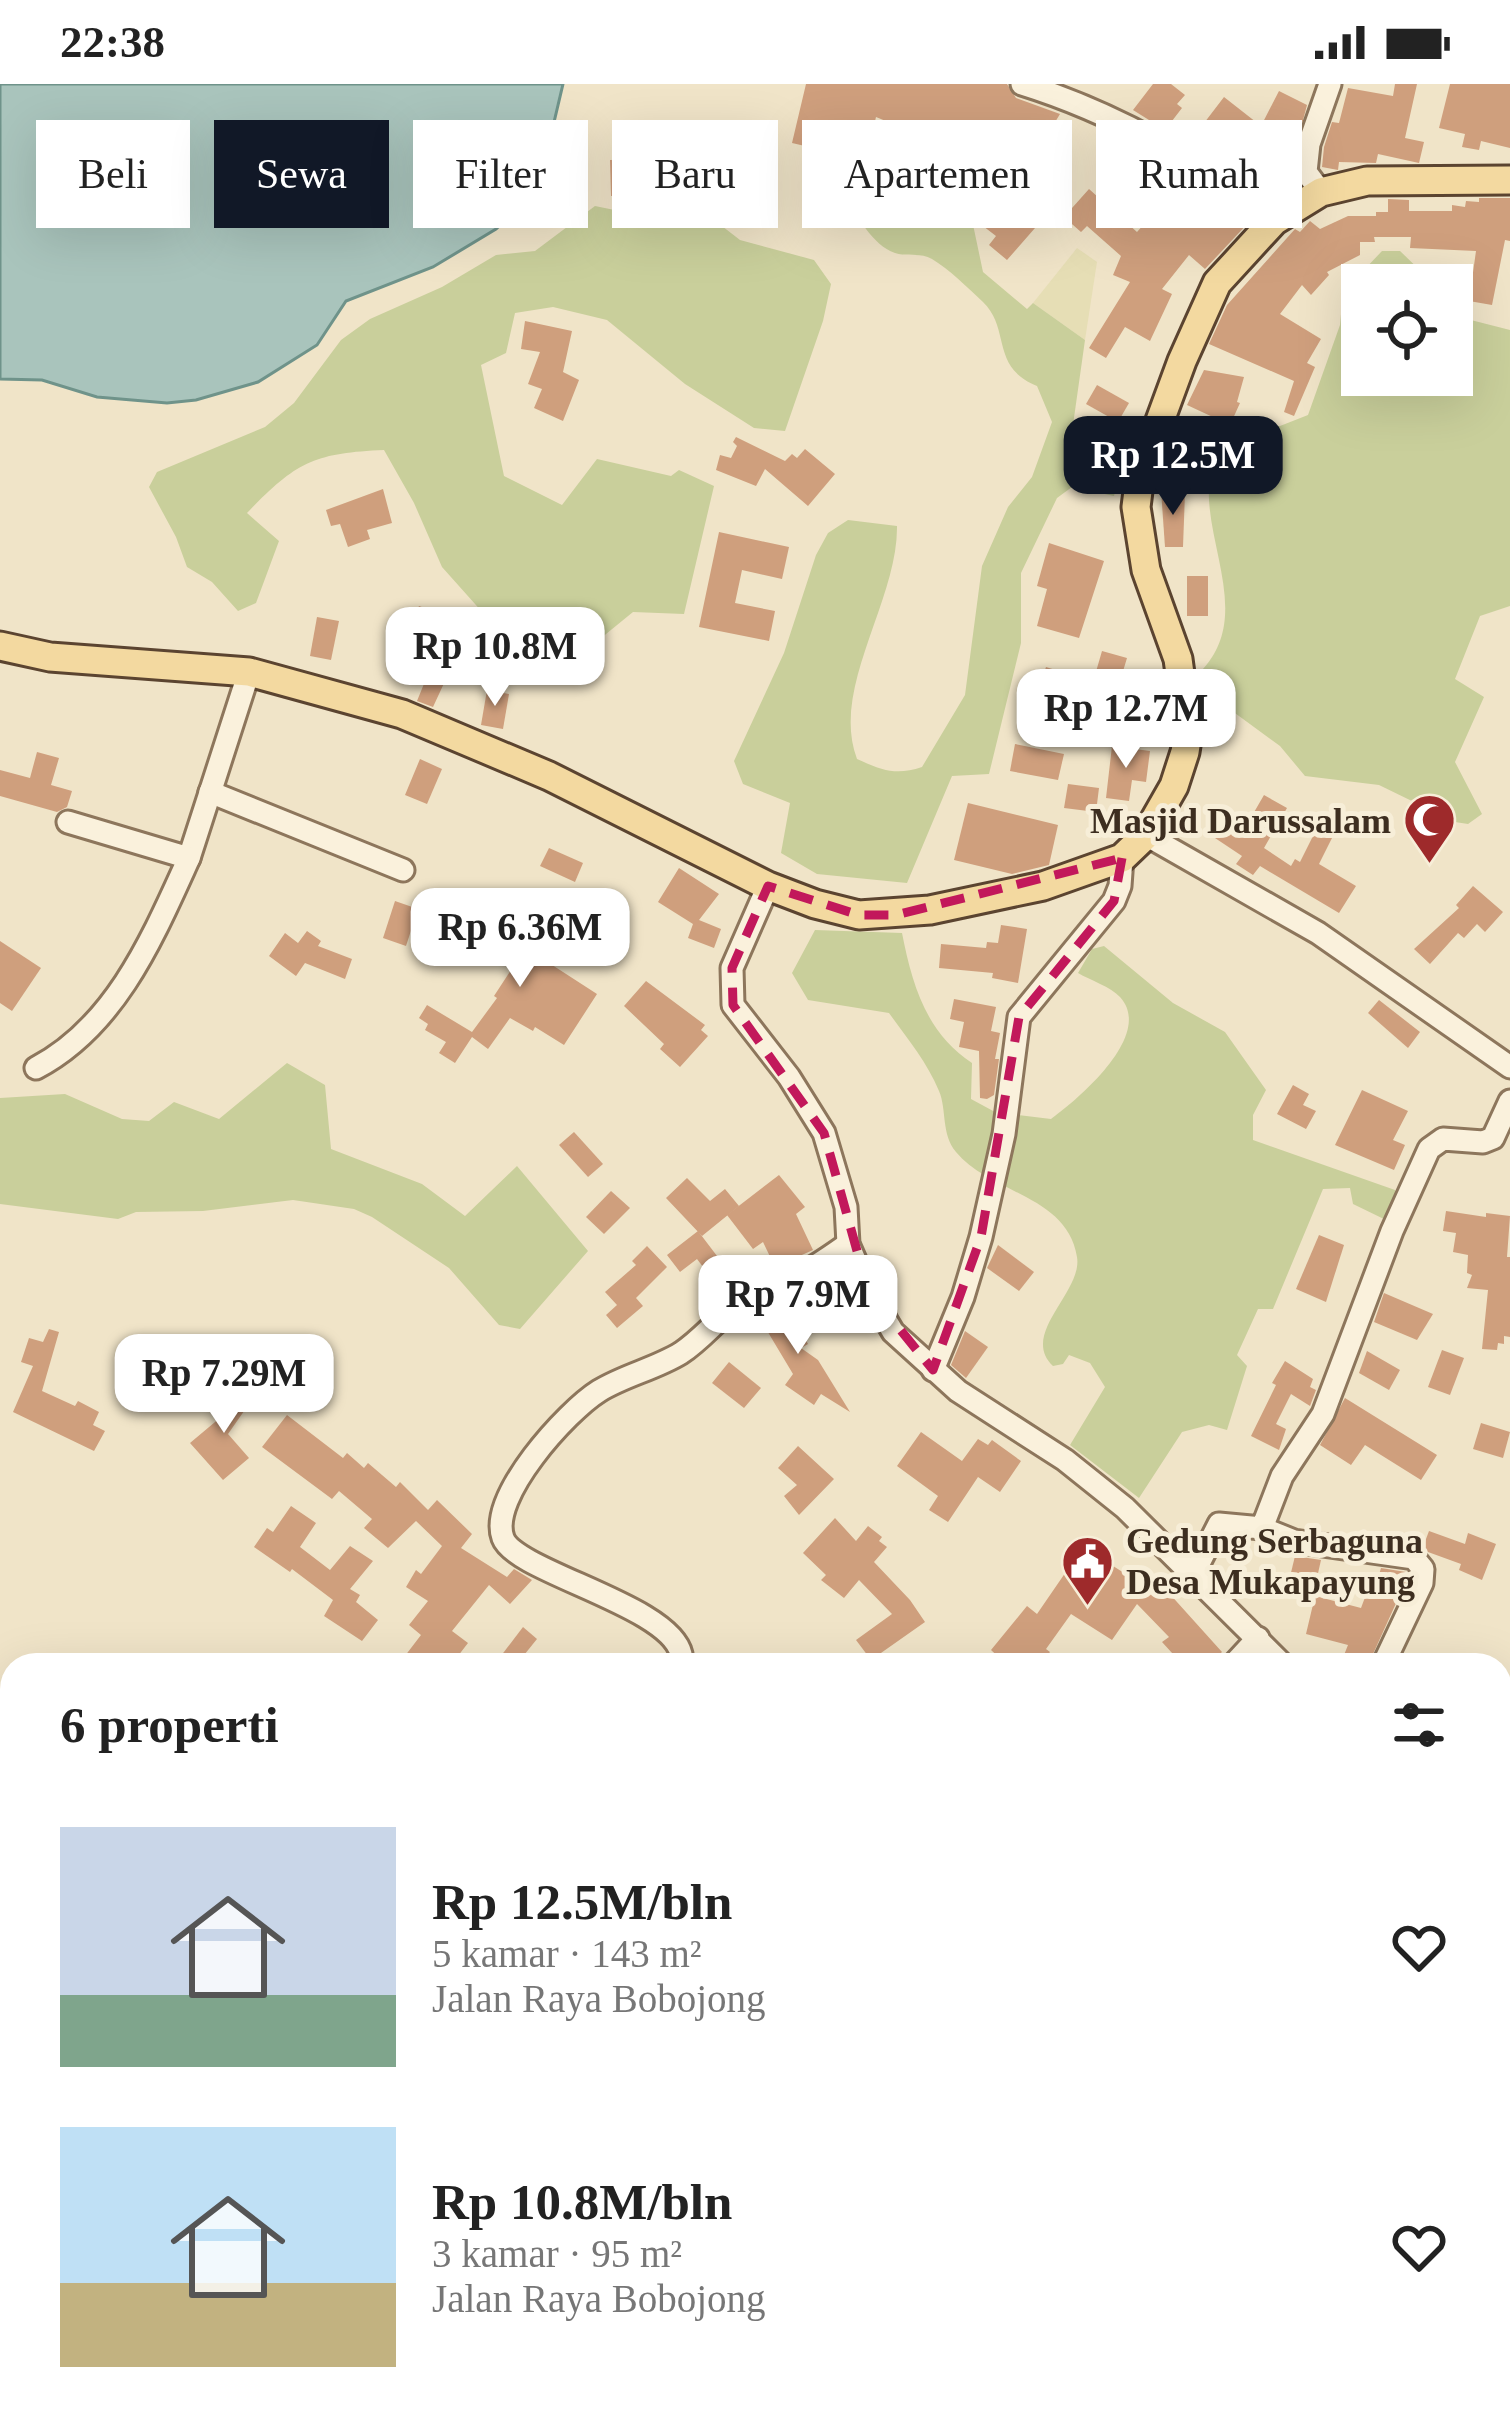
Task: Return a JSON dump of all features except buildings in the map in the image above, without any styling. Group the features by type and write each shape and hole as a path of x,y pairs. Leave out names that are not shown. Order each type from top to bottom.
{"main road":[{"path":"1302,203 1321,192 1367,181 1510,180"},
{"path":"0,646 50,657 249,672 402,714 549,776 768,886 859,915 896,915 1004,897 1122,858 1146,835 1174,786 1188,733 1178,658 1146,570 1138,531 1140,476 1182,361 1217,284 1267,228"}],"street":[{"path":"1022,84 1106,120"},
{"path":"1321,192 1306,172 1309,144 1330,84"},
{"path":"36,1068 74,1046 136,967 189,858 249,672"},
{"path":"210,792 403,870"},
{"path":"68,822 189,858"},
{"path":"1146,835 1318,933 1510,1066"},
{"path":"933,1370 981,1237 1004,1134 1018,1016 1114,901 1122,858"},
{"path":"768,886 737,952 730,992 744,1023 789,1077 824,1133 846,1207 848,1244 893,1332 933,1370 1065,1460 1125,1508 1272,1653"},
{"path":"1262,1528 1282,1476 1323,1414 1429,1149 1443,1138 1483,1142 1493,1138 1510,1101"},
{"path":"681,1653 679,1645 650,1622 590,1587 513,1554 503,1541 502,1516 528,1462 600,1390 649,1372 684,1351 743,1300 796,1278 848,1244"},
{"path":"1193,1575 1219,1524 1262,1528 1294,1541 1414,1558 1423,1569 1422,1583 1389,1653"},
{"path":"1244,1653 1258,1638"}],"highlighted area":[{"path":"1122,858 1114,901 1019,1017 981,1237 933,1370 868,1290 824,1133 733,1005 732,968 768,886 859,915 896,915"}],"shaded area":[{"path":"1077,248 1097,262 1085,340 1033,303"}],"green space":[{"path":"595,206 612,209 612,228 724,228 740,240 814,260 831,284 785,431 754,428 685,384 607,320 553,307 515,313 506,353 481,365 504,476 562,505 597,459 671,476 679,470 714,486 684,614 633,612 595,643 529,666 489,650 492,623 442,567 384,450 340,454 308,464 279,482 247,513 279,541 256,603 238,611 212,582 187,567 149,487 157,472 265,427 294,403 341,340 370,319 442,287 496,255 535,251 566,228 588,228 588,211"},
{"path":"866,228 974,228 983,272 1027,309 1033,303 1085,340 1071,439 1123,459 1114,496 1072,487 1057,498 1021,573 1021,643 989,774 952,776 907,883 817,874 781,853 790,803 743,784 734,761 784,653 816,555 828,533 848,520 897,526 887,584 852,703 857,759 889,770 922,767 965,695 982,566 1008,507 1032,477 1052,422 1037,386 1013,369 997,324 983,302 932,259 900,254"},
{"path":"1382,251 1400,251 1414,264 1370,264"},
{"path":"1341,314 1341,396 1473,396 1473,321 1510,330 1510,606 1480,616 1455,679 1484,697 1455,762 1482,814 1468,824 1379,785 1305,776 1280,746 1209,694 1203,669 1220,641 1225,610 1210,512 1209,481 1218,451 1240,425 1280,426 1308,415"},
{"path":"815,930 902,933 911,971 932,1022 972,1063 971,1099 995,1112 1051,1119 1108,1065 1128,1029 1128,1012 1120,997 1078,973 1092,949 1104,946 1173,1003 1225,1032 1266,1090 1253,1115 1253,1140 1395,1190 1398,1199 1388,1221 1353,1204 1350,1188 1323,1189 1273,1309 1258,1309 1237,1355 1247,1366 1227,1430 1209,1425 1182,1432 1139,1498 1070,1445 1105,1387 1090,1363 1069,1355 1063,1364 1053,1366 1045,1354 1047,1327 1076,1270 1070,1236 1044,1208 988,1177 956,1152 934,1080 889,1013 808,1000 792,973"},
{"path":"287,1063 325,1085 331,1149 422,1184 465,1216 517,1166 588,1251 520,1329 499,1325 449,1268 354,1209 293,1200 203,1211 136,1212 118,1219 0,1204 0,1098 65,1094 122,1119 149,1121 174,1102 219,1119"}],"water":[{"path":"0,84 563,84 555,120 413,120 413,228 497,228 433,267 346,301 317,345 258,382 167,403 97,397 42,380 0,379"}],"place":[{"name":"Masjid Darussalam","path":"1430,866"},
{"name":"Gedung Serbaguna Desa Mukapayung","path":"1087,1607"}]}
